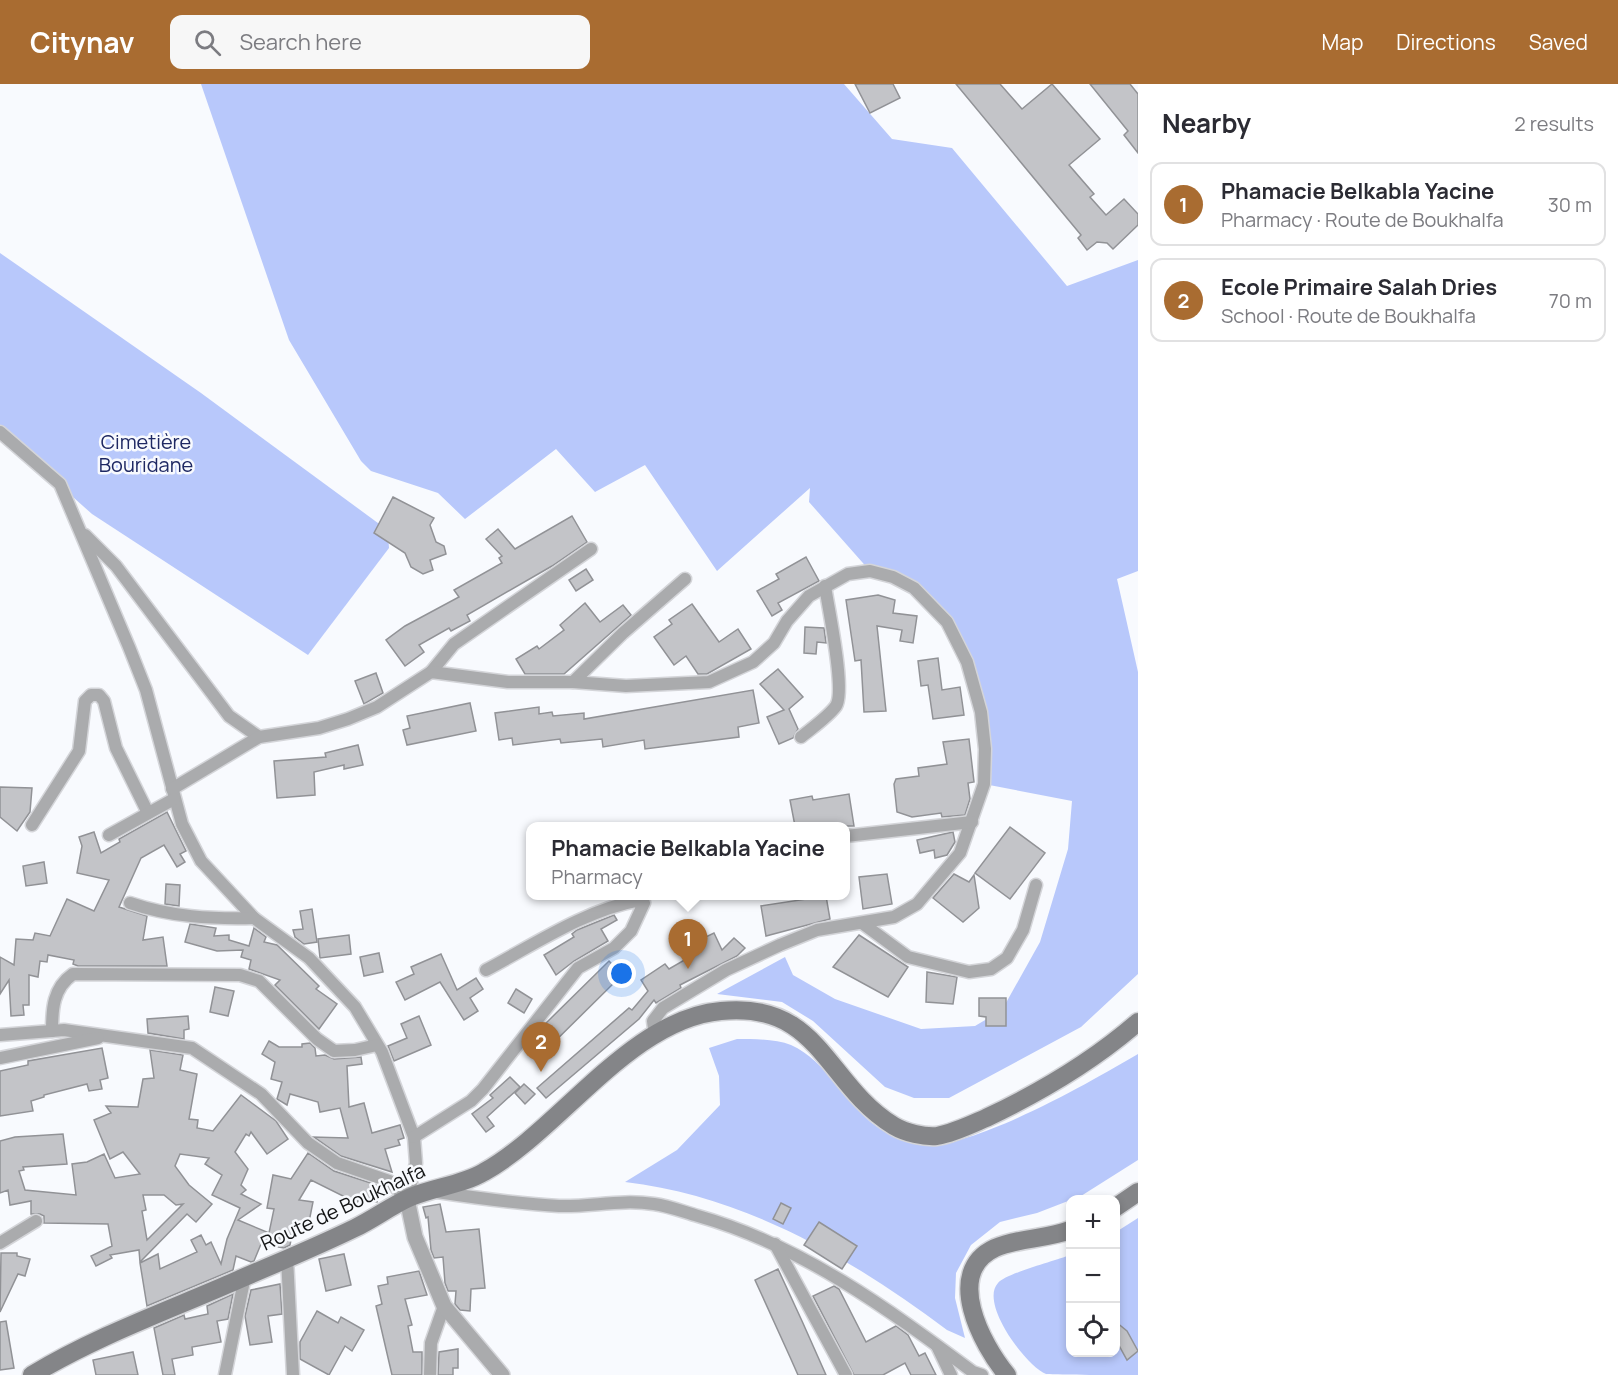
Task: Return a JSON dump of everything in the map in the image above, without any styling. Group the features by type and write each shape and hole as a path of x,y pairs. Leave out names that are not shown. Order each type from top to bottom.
{"main road":[{"name":"Route de Boukhalfa","path":"32,1375 88,1344 353,1229 407,1198 462,1182 502,1161 621,1060 655,1036 684,1020 721,1011 752,1010 782,1017 821,1050 847,1083 894,1127 914,1134 936,1136 959,1130 1028,1098 1096,1056 1138,1022"},
{"path":"1120,1204 1138,1192"},
{"path":"1007,1375 995,1360 978,1326 970,1295 970,1272 980,1258 995,1248 1066,1231"}],"street":[{"path":"0,432 60,484 146,690 182,824 201,861 254,918 309,958 355,1007 377,1045 414,1137 415,1171 407,1198 415,1237 444,1306 502,1375"},
{"path":"80,530 116,566 229,716 259,737"},
{"path":"109,835 148,813 259,737 319,728 348,719 377,706 431,672 454,644 591,549"},
{"path":"431,672 508,682 573,682 637,686 709,682 753,662 774,643 787,621 809,596 848,574 859,572 870,571 893,577 914,588 947,622 967,662 982,721 986,749 984,784 960,853 916,904 894,917 817,930 726,970 663,1008 653,1021 655,1036"},
{"path":"573,682 623,633 685,579"},
{"path":"801,737 836,705 839,696 839,675 825,586"},
{"path":"32,825 79,751 85,701 91,695 99,695 104,701 116,748 148,813"},
{"path":"850,836 972,822"},
{"path":"862,923 908,957 969,972 991,969 1007,958 1023,930 1036,885"},
{"path":"414,1137 471,1101 483,1089 578,968 614,948 631,931 644,903 640,900 617,904 565,928 486,970"},
{"path":"130,903 157,912 209,919 254,918"},
{"path":"52,1031 56,995 63,981 73,974 240,975 259,981 317,1039 334,1051 355,1050 377,1045"},
{"path":"0,1035 64,1030 192,1048 261,1094 308,1143 337,1164 389,1181 407,1198"},
{"path":"0,1058 108,1036"},
{"path":"427,1191 560,1206 625,1200 658,1204 713,1220 774,1243 833,1276 973,1372 982,1375"},
{"path":"0,1243 36,1221"},
{"path":"774,1243 846,1375"},
{"path":"287,1257 293,1375"},
{"path":"225,1375 245,1276"},
{"path":"430,1375 431,1343 444,1306"},
{"path":"936,1345 951,1375"}],"green space":[{"path":"201,84 844,84 892,139 952,148 1067,286 1138,260 1138,571 1117,579 1138,672 1138,974 1081,1027 949,1098 914,1098 885,1087 813,1021 782,1002 717,994 785,957 793,975 835,999 921,1029 975,1026 1002,1010 1040,942 1068,849 1072,801 984,784 985,749 967,662 931,603 870,571 809,502 810,488 717,571 645,465 595,492 556,449 465,519 438,493 371,471 361,461 289,340"},
{"name":"Cimetière Bouridane","path":"0,253 201,393 382,526 388,535 389,548 308,655 92,514 0,432"},
{"path":"737,1039 765,1040 791,1045 815,1061 865,1117 876,1126 898,1138 922,1145 944,1143 1001,1125 1063,1096 1138,1054 1138,1160 1083,1195 1066,1195 1066,1202 1037,1213 1000,1222 971,1245 956,1273 955,1298 965,1338 947,1330 873,1278 795,1234 712,1201 669,1189 625,1182 677,1150 720,1105 719,1076 709,1048"},
{"path":"1138,1218 1138,1375 1046,1374 1027,1359 1007,1333 995,1305 994,1292 998,1283 1021,1271 1066,1256 1066,1357 1120,1357 1120,1229"}],"building":[{"path":"855,84 893,84 900,98 870,113"},
{"path":"956,84 1000,84 1022,109 1052,84 1100,139 1069,165 1094,194 1090,197 1106,215 1124,199 1138,214 1138,225 1113,249 1107,243 1097,242 1087,250 1078,238 1081,235"},
{"path":"1090,84 1130,84 1138,94 1138,153 1124,135 1128,131"},
{"path":"393,497 434,518 430,525 436,542 444,546 446,554 430,560 433,570 423,574 411,567 405,553 374,533"},
{"path":"572,516 587,542 552,566 467,615 470,621 451,631 449,628 419,645 424,652 405,666 386,640 405,626 459,597 454,590 502,563 499,558 502,556 486,539 498,529 515,549"},
{"path":"806,557 819,581 778,603 782,610 772,616 757,591 779,579 776,574"},
{"path":"586,569 593,580 576,591 569,580"},
{"path":"878,595 895,600 893,613 917,616 913,643 900,641 902,630 877,626 886,711 864,712 861,660 855,661 846,600"},
{"path":"585,603 600,622 623,605 631,615 564,674 525,674 516,659 537,646 539,649 564,630 560,625"},
{"path":"692,604 719,642 738,629 751,649 707,674 698,674 686,656 674,665 654,637 672,624 669,620"},
{"path":"805,627 824,628 826,643 817,642 816,654 804,653"},
{"path":"938,658 942,690 960,687 964,715 933,719 928,685 921,686 918,661"},
{"path":"778,669 803,697 789,709 798,729 793,738 779,744 767,717 784,710 760,684"},
{"path":"376,673 383,693 364,704 355,681"},
{"path":"753,690 759,723 738,727 739,737 645,749 644,740 603,747 602,739 561,743 560,739 513,745 512,738 499,740 495,713 539,707 539,714 552,712 553,716 584,713 584,719"},
{"path":"470,703 476,731 407,745 403,730 410,728 407,716"},
{"path":"969,739 974,782 968,783 970,799 965,815 942,817 941,813 912,817 897,812 894,784 896,779 919,776 918,768 947,764 943,742"},
{"path":"358,745 363,765 344,769 344,765 314,772 315,795 277,798 274,761 326,757 325,753"},
{"path":"0,787 32,788 30,812 17,831 0,817"},
{"path":"849,794 854,826 850,826 850,822 794,822 790,800 812,796 813,800"},
{"path":"167,812 186,851 180,854 185,862 177,867 164,845 141,858 119,907 147,916 143,940 163,937 167,966 78,966 73,964 74,960 48,955 47,962 40,961 38,977 29,975 29,1005 23,1005 24,1015 11,1016 9,980 0,994 0,957 14,965 16,939 33,940 35,933 50,936 67,899 94,911 109,880 77,873 82,846 79,837 94,832 101,853 120,842 119,839"},
{"path":"1010,827 1045,853 1010,899 975,873"},
{"path":"953,832 955,842 947,855 935,858 934,850 920,853 917,840"},
{"path":"44,862 47,883 26,886 23,866"},
{"path":"887,874 892,904 863,909 859,877"},
{"path":"954,874 969,882 974,875 979,908 963,922 933,898"},
{"path":"166,884 180,885 179,906 165,904"},
{"path":"800,900 827,900 830,919 766,936 761,906"},
{"path":"312,909 317,942 304,944 295,937 293,930 303,929 300,911"},
{"path":"614,915 617,920 601,929 608,941 574,961 556,975 544,955 574,937 572,934 577,930"},
{"path":"190,924 216,928 214,936 229,935 229,940 249,946 254,928 266,937 264,942 277,945 319,986 316,989 337,1004 319,1029 275,985 280,980 249,969 251,960 241,957 243,950 217,951 185,942"},
{"path":"714,933 722,950 734,938 745,948 737,956 680,985 681,988 656,1003 654,1000 639,1019 546,1098 537,1088 629,1008 632,1010 648,991 641,980 665,964 669,969 695,954 691,944"},
{"path":"349,935 351,954 320,958 318,939"},
{"path":"859,935 908,967 888,997 833,967"},
{"path":"379,953 383,972 364,976 360,957"},
{"path":"441,954 457,990 476,978 483,989 470,998 478,1011 464,1020 440,982 405,1000 396,982 414,974 411,967"},
{"path":"609,961 622,975 537,1059 526,1048 543,1026"},
{"path":"927,972 957,977 953,1004 926,1002"},
{"path":"215,987 234,991 228,1016 210,1012"},
{"path":"516,989 532,999 524,1013 508,1003"},
{"path":"979,998 1006,998 1006,1026 986,1026 986,1017 979,1016"},
{"path":"188,1016 189,1029 184,1030 184,1039 148,1033 147,1019"},
{"path":"419,1016 431,1045 394,1061 388,1046 407,1038 401,1024"},
{"path":"269,1041 279,1047 302,1047 302,1044 310,1043 315,1048 316,1056 325,1055 334,1059 361,1057 362,1064 347,1066 349,1107 364,1103 372,1133 400,1125 404,1138 398,1140 400,1145 385,1149 392,1172 341,1156 314,1137 348,1138 340,1108 320,1112 318,1102 290,1094 287,1105 277,1099 282,1082 271,1079 275,1062 262,1054"},
{"path":"102,1048 108,1078 100,1080 102,1089 89,1091 87,1084 44,1095 44,1097 31,1101 33,1111 0,1116 0,1071 28,1065 28,1061"},
{"path":"150,1050 183,1055 180,1070 197,1074 189,1119 198,1120 197,1128 213,1131 241,1095 276,1121 288,1139 267,1154 251,1132 249,1136 246,1134 235,1152 248,1169 241,1185 246,1190 241,1194 261,1204 238,1220 269,1233 274,1209 267,1208 273,1175 291,1179 308,1153 334,1171 380,1186 377,1202 359,1199 357,1203 311,1180 299,1200 313,1202 308,1227 294,1225 290,1245 284,1248 261,1244 254,1261 236,1256 233,1270 147,1306 140,1263 158,1254 160,1269 197,1252 191,1240 201,1235 206,1245 211,1242 221,1264 227,1239 240,1208 212,1195 222,1175 205,1164 209,1158 180,1154 175,1166 189,1185 212,1204 196,1222 187,1214 140,1262 139,1250 110,1255 112,1258 96,1266 91,1256 112,1246 108,1224 44,1223 44,1216 31,1214 31,1201 10,1205 8,1190 0,1193 0,1141 15,1137 63,1134 67,1164 23,1167 24,1170 19,1171 25,1190 76,1195 72,1164 87,1162 104,1154 115,1178 140,1174 123,1152 110,1159 94,1120 111,1113 106,1106 138,1107 143,1079 154,1078","holes":["143,1195 164,1195 176,1205 183,1204 147,1240 142,1211 146,1210"]},
{"path":"510,1077 520,1087 487,1117 494,1126 486,1132 472,1114 493,1098 490,1095"},
{"path":"524,1084 535,1094 525,1104 515,1093"},
{"path":"781,1203 791,1208 783,1224 773,1219"},
{"path":"440,1204 446,1232 479,1229 485,1288 471,1289 470,1311 460,1310 455,1304 456,1291 448,1291 445,1283 443,1257 434,1258 431,1250 428,1217 426,1218 423,1207"},
{"path":"819,1222 857,1246 842,1269 804,1245"},
{"path":"1,1253 17,1253 17,1256 30,1259 25,1276 18,1274 0,1312"},
{"path":"344,1254 351,1285 326,1291 319,1259"},
{"path":"778,1269 826,1375 798,1375 755,1280"},
{"path":"419,1271 427,1295 405,1299 412,1325 408,1326 413,1352 422,1352 422,1375 392,1375 376,1306 382,1304 378,1286 388,1284 387,1277"},
{"path":"280,1284 282,1314 268,1316 272,1342 250,1345 245,1316 251,1290"},
{"path":"834,1286 839,1289 866,1342 896,1326 908,1335 919,1356 925,1353 936,1375 911,1375 905,1363 883,1375 854,1375 813,1296"},
{"path":"233,1294 228,1319 217,1321 221,1342 192,1347 193,1355 172,1359 175,1375 163,1375 154,1328 184,1315 185,1319 208,1314 207,1306"},
{"path":"317,1311 338,1323 341,1317 364,1330 352,1351 345,1346 329,1375 300,1359 300,1342"},
{"path":"6,1321 14,1368 0,1370 0,1322"},
{"path":"1120,1325 1127,1331 1138,1351 1127,1360 1120,1347"},
{"path":"458,1349 458,1368 453,1368 453,1375 438,1375 439,1352"},
{"path":"133,1352 138,1375 96,1375 93,1360"}],"place":[{"name":"Phamacie Belkabla Yacine","path":"688,969"},
{"name":"Ecole Primaire Salah Dries","path":"541,1072"}]}
